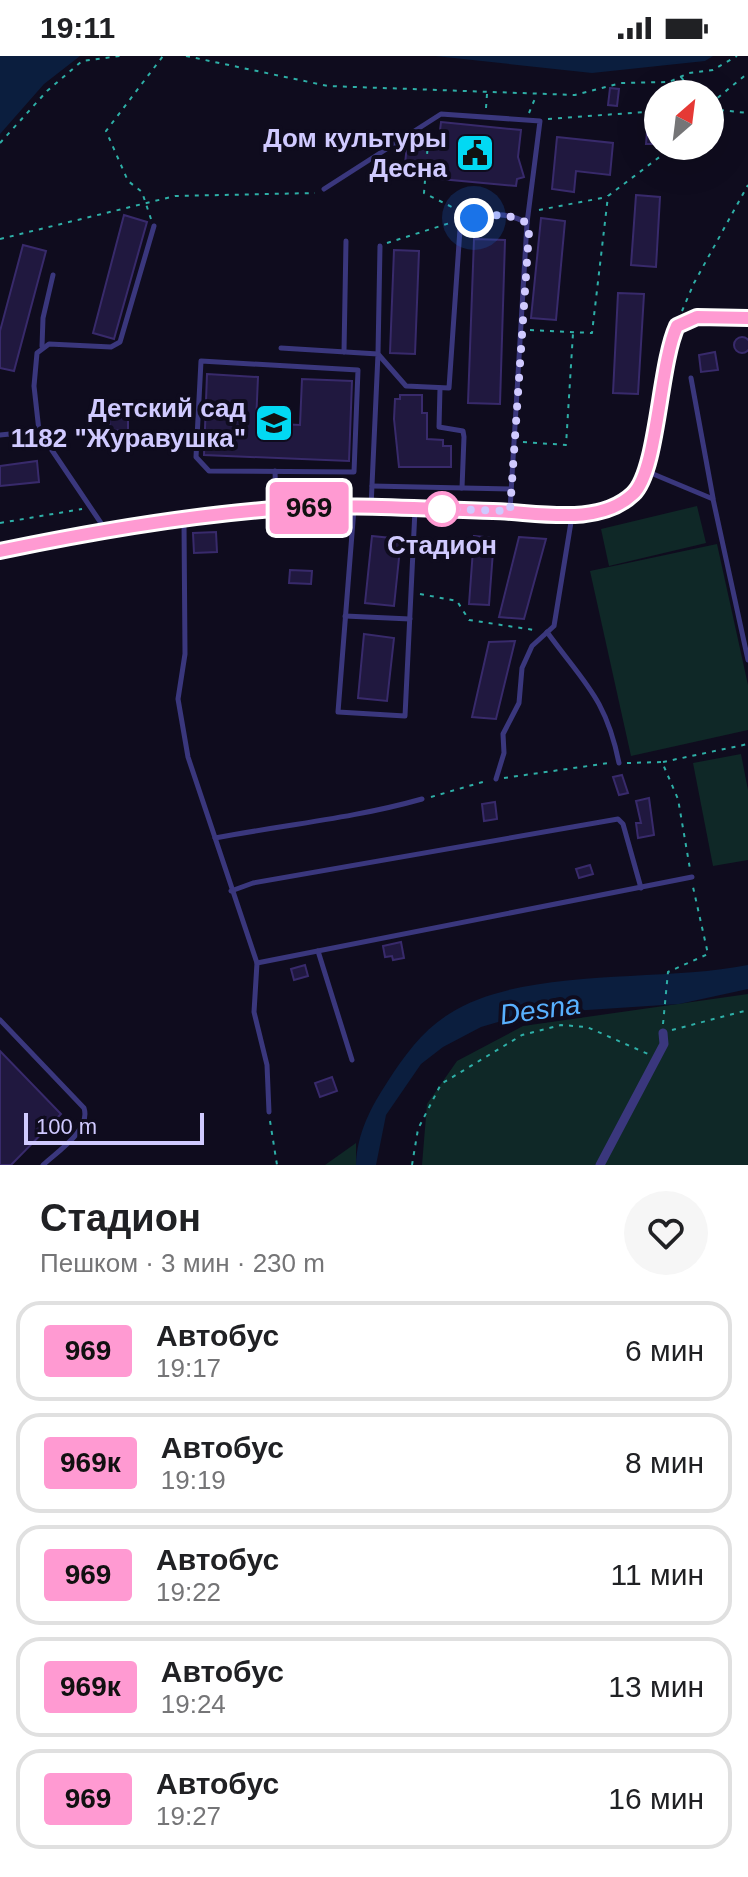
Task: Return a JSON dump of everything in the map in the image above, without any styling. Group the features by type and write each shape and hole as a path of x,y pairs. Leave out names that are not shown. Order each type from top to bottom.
{"street":[{"path":"0,551 106,530 276,508 371,507 572,515 612,509 636,492 646,471 664,361 677,326 697,317 748,318"},
{"path":"600,1165 664,1044 663,1033"}],"lane":[{"path":"324,189 441,114 540,121 527,223 510,511"},
{"path":"281,348 378,354 406,386 449,388 460,229 474,218 496,213 514,216 527,223"},
{"path":"42,346 111,347 120,342 154,226"},
{"path":"344,352 346,241"},
{"path":"371,507 380,246"},
{"path":"53,275 43,318 42,346 37,353 34,371 39,431 106,530"},
{"path":"201,361 358,370 354,472 275,471 209,471 196,457 201,361"},
{"path":"691,378 713,499 748,660"},
{"path":"440,388 439,427 463,431 462,488"},
{"path":"0,435 39,431"},
{"path":"275,471 276,508"},
{"path":"646,471 713,499"},
{"path":"372,486 511,489"},
{"path":"354,507 338,712 405,716 416,509"},
{"path":"496,779 504,753 503,734 519,703 522,668 532,646 554,626 572,515"},
{"path":"184,521 185,654 178,699 188,757 257,963 254,1012 267,1065 269,1112"},
{"path":"345,616 410,619"},
{"path":"547,632 594,692 611,725 619,763"},
{"path":"215,838 317,818 376,812 422,799"},
{"path":"231,891 253,883 618,819 623,824 641,888"},
{"path":"257,963 692,877"},
{"path":"318,951 352,1060"},
{"path":"0,1020 84,1108 86,1115 81,1129 43,1165"}],"path":[{"path":"0,143 47,91 82,61 120,56"},
{"path":"154,226 139,188 128,181 106,131 163,56"},
{"path":"186,56 328,86 575,95 603,86 669,82 713,70 737,56"},
{"path":"724,93 748,73"},
{"path":"486,117 487,93"},
{"path":"519,120 528,116 536,94"},
{"path":"724,110 748,113"},
{"path":"540,121 644,112"},
{"path":"430,121 424,193 474,218"},
{"path":"530,212 608,196 656,160"},
{"path":"677,326 694,283 748,185"},
{"path":"1,239 144,203 191,195 310,195 324,189"},
{"path":"522,329 592,333 608,196"},
{"path":"380,246 444,223 474,218"},
{"path":"515,441 566,445 573,332"},
{"path":"0,523 92,507"},
{"path":"411,593 457,601 469,620 547,632"},
{"path":"662,762 748,744"},
{"path":"701,959 668,972 663,1033 748,1010"},
{"path":"412,1165 418,1129 441,1084 522,1035 561,1025 587,1027 657,1058"},
{"path":"269,1112 277,1165"}],"green space":[{"path":"697,506 706,543 609,566 601,529"},
{"path":"717,544 748,685 748,730 631,756 590,571"},
{"path":"741,754 748,790 748,860 713,866 693,763"},
{"path":"748,994 748,1165 422,1165 427,1104 457,1061 523,1026"},
{"path":"356,1143 356,1165 325,1165"}],"water":[{"path":"0,56 80,56 44,84 0,134"},
{"path":"435,56 713,56 705,61 592,73"},
{"name":"Desna","path":"748,965 748,989 679,1004 526,1014 481,1027 443,1047 421,1064 386,1115 376,1165 356,1165 362,1131 382,1091 415,1044 449,1014 479,999 553,982 674,974"}],"building":[{"path":"610,88 619,89 617,106 608,105"},
{"name":"Дом культуры Десна","path":"441,122 521,130 518,157 524,177 517,179 516,186 430,178 431,166 405,164 407,145 438,148"},
{"path":"557,137 613,143 610,175 576,171 574,192 552,189"},
{"path":"636,195 660,197 656,267 631,265"},
{"path":"124,215 147,222 114,339 93,333"},
{"path":"541,218 565,221 556,320 531,318"},
{"path":"474,239 505,240 500,404 468,403"},
{"path":"23,245 46,251 14,371 0,368 0,331"},
{"path":"394,250 419,251 415,354 390,353"},
{"path":"618,293 644,294 638,394 613,393"},
{"path":"736,339 748,339 748,351 736,351"},
{"path":"715,352 718,370 701,372 699,355"},
{"path":"207,374 258,377 256,423 300,425 302,379 352,381 349,461 204,455"},
{"path":"400,395 422,395 422,413 427,413 427,439 443,440 443,446 451,446 451,467 399,467 394,419 395,399 400,399"},
{"path":"110,416 128,416 128,431 109,430"},
{"path":"37,461 39,482 0,486 0,466"},
{"path":"216,532 217,552 194,553 193,533"},
{"path":"372,536 401,539 394,606 365,603"},
{"path":"474,536 494,538 489,605 469,604"},
{"path":"519,537 546,539 524,619 499,617"},
{"path":"290,570 312,571 311,584 289,583"},
{"path":"364,634 394,638 387,701 358,698"},
{"path":"515,641 496,719 472,717 489,642"},
{"path":"622,775 628,793 619,795 613,777"},
{"path":"649,798 654,835 638,838 636,823 641,823 636,801"},
{"path":"495,802 497,819 484,821 482,804"},
{"path":"590,865 593,874 579,878 576,869"},
{"path":"401,942 404,958 393,960 392,956 385,957 383,946"},
{"path":"305,965 308,976 294,980 291,969"},
{"path":"0,1051 61,1114 11,1165 0,1165"},
{"path":"332,1077 337,1091 320,1097 315,1083"}],"bus line":[{"name":"969","path":"0,551 130,526 276,508 367,507 572,515 612,509 636,492 646,471 664,361 677,326 697,317 748,318"}],"place":[{"name":"Дом культуры Десна","path":"475,153"},
{"name":"Детский сад 1182 \"Журавушка\"","path":"274,423"},
{"name":"Стадион","path":"442,509"}],"route":[{"path":"442,509 510,511 529,232 527,223 514,216 496,213 474,218"}]}
